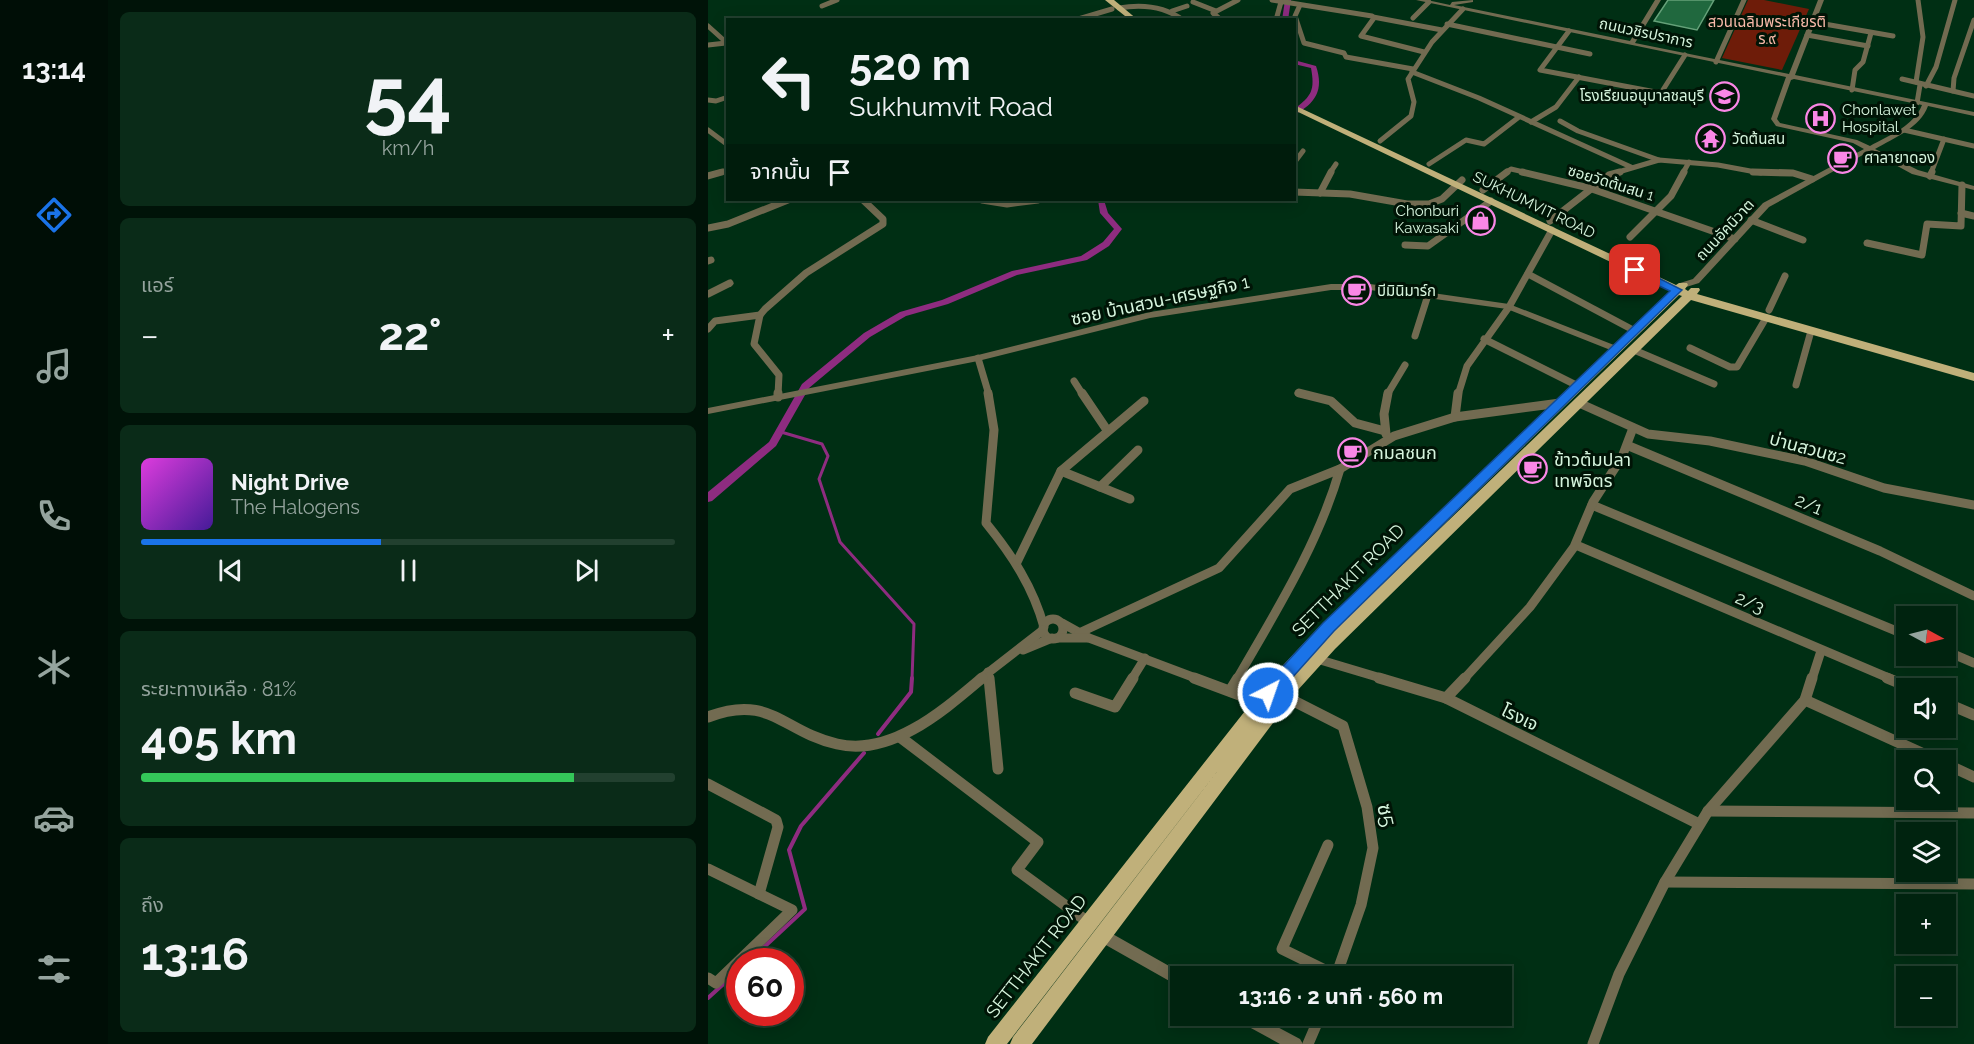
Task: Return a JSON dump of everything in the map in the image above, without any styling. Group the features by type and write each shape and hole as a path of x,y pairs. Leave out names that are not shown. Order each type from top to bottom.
{"main road":[{"path":"1100,0 1132,18"},
{"path":"1109,0 1124,18"},
{"name":"SUKHUMVIT ROAD","path":"1301,108 1429,164 1491,201 1551,225"},
{"name":"SUKHUMVIT ROAD","path":"1301,108 1459,182 1483,190 1551,225 1688,288 1768,314 1811,331 1974,377"},
{"name":"SETTHAKIT ROAD","path":"1020,1044 1095,928 1261,703 1328,627 1635,331 1688,288"},
{"name":"SETTHAKIT ROAD","path":"995,1044 1095,928 1317,658 1634,350 1688,288"},
{"name":"SUKHUMVIT ROAD","path":"1768,314 1974,367"}],"street":[{"path":"822,6 837,0"},
{"path":"1225,0 1236,1"},
{"path":"1272,0 1334,7 1442,30"},
{"name":"ถนนวชิรปราการ","path":"1419,0 1440,4 1468,3 1485,14 1974,114"},
{"path":"1631,44 1658,0"},
{"path":"1716,62 1744,0"},
{"path":"1821,0 1790,77 1775,123 1855,141 1890,161 1930,176 1970,185 1961,213 1960,228 1926,224 1922,255 1867,243"},
{"path":"1917,103 1921,84 1916,66 1922,49 1923,25 1918,0"},
{"path":"1921,84 1936,67 1954,0"},
{"path":"1218,18 1212,14 1236,1"},
{"path":"1193,2 1216,11"},
{"path":"1277,18 1283,2"},
{"path":"1413,18 1429,2"},
{"path":"1296,18 1297,3"},
{"path":"1440,4 1468,3"},
{"path":"1380,141 1413,115 1416,107 1408,79 1412,70 1447,24 1468,3"},
{"path":"1082,18 1116,8 1141,5 1172,11 1181,18"},
{"path":"1172,11 1187,6"},
{"path":"1374,17 1361,36 1424,52"},
{"path":"1296,19 1304,43 1329,47 1344,53 1346,57 1412,70 1631,167"},
{"path":"1953,91 1954,78 1974,20"},
{"path":"1813,22 1893,36"},
{"path":"1447,24 1590,54"},
{"path":"708,26 726,42"},
{"path":"1569,31 1540,70 1662,93 1685,55"},
{"path":"1852,90 1855,69 1863,62 1871,33"},
{"path":"1807,35 1868,46"},
{"path":"708,45 726,43"},
{"path":"1531,122 1556,107 1579,77"},
{"path":"1902,79 1974,96"},
{"path":"710,100 726,97"},
{"name":"ถนนอัคนิวาต","path":"1688,288 1766,205 1904,130 1922,113 1925,105"},
{"path":"1429,164 1466,140 1484,144 1519,117"},
{"path":"1560,121 1578,131 1659,159 1765,174 1793,173 1812,179"},
{"path":"708,130 726,144"},
{"path":"1904,130 1974,146"},
{"path":"1930,176 1944,139"},
{"path":"1296,160 1303,151"},
{"path":"1455,417 1460,383 1467,366 1484,339 1509,307 1528,274 1551,225 1589,188 1609,175 1659,159"},
{"path":"1630,237 1671,196 1689,162"},
{"path":"1320,193 1336,164"},
{"name":"ซอยวัดต้นสน 1","path":"1483,190 1511,169 1589,188 1735,239"},
{"path":"708,176 726,171"},
{"path":"1296,192 1350,194 1407,204 1429,204 1442,199 1459,182"},
{"path":"708,228 736,221 786,201"},
{"path":"778,397 779,375 754,344 760,315 806,273 883,224 883,219 864,201"},
{"path":"987,201 1003,204 1029,201"},
{"path":"1405,244 1428,246 1491,201"},
{"path":"1961,213 1974,216"},
{"path":"1751,220 1803,240"},
{"path":"1528,274 1635,331"},
{"path":"1690,348 1730,367 1737,367 1768,314 1785,276"},
{"path":"708,294 730,283"},
{"name":"ซอย บ้านสวน-เศรษฐกิจ 1","path":"708,411 978,358 1150,315 1293,291 1350,286 1509,307 1616,350"},
{"path":"1415,336 1428,295"},
{"path":"708,328 712,320 760,315"},
{"path":"1796,385 1811,331"},
{"path":"1484,339 1578,386"},
{"path":"1634,350 1714,384"},
{"path":"978,358 992,409 994,432 986,490 986,523 1017,562 1040,608 1046,637 1054,638 1084,636 1220,568 1290,489 1340,468 1386,435 1455,417 1560,403"},
{"path":"1386,435 1384,402 1388,388 1405,365"},
{"path":"1074,381 1107,430"},
{"path":"1299,393 1331,400 1355,423 1386,435"},
{"path":"1017,562 1061,471 1144,401"},
{"name":"บ่านสวนซ2","path":"1579,403 1648,434 1710,441 1805,461 1884,488 1974,505"},
{"path":"1446,698 1523,618 1576,545 1592,505 1629,446 1633,428"},
{"name":"2/1","path":"1629,446 1880,552 1974,596"},
{"path":"1101,487 1138,450"},
{"path":"1230,691 1317,532 1334,495 1340,468"},
{"path":"1061,471 1130,499"},
{"path":"1592,505 1896,631"},
{"name":"2/3","path":"1576,545 1896,682"},
{"path":"1040,608 1084,636 1261,703"},
{"path":"708,717 716,712 744,706 785,719 833,745 856,746 900,738 943,712 1043,628 1053,621 1061,622"},
{"path":"1013,654 1054,638 1063,631 1061,622"},
{"path":"1593,1044 1619,975 1665,882 1708,811 1805,700 1821,651"},
{"path":"1956,655 1974,663"},
{"path":"1075,693 1115,707 1145,658"},
{"name":"โรงเจ","path":"1317,658 1446,698 1700,825"},
{"path":"988,672 998,769"},
{"name":"ซ5","path":"1284,696 1343,726 1373,833 1370,865 1352,934 1340,966"},
{"path":"1805,700 1915,750"},
{"path":"1956,707 1974,715"},
{"path":"900,738 1038,842 1017,870 1095,928 1170,974"},
{"path":"1956,769 1974,777"},
{"path":"708,784 776,820 778,827 759,894"},
{"path":"1708,811 1974,813"},
{"path":"1316,966 1282,949 1328,845"},
{"path":"708,869 792,910 712,981"},
{"path":"1665,882 1974,884"},
{"path":"1261,1026 1294,1044"},
{"path":"1308,1044 1316,1026"}],"green space":[{"name":"สวนเฉลิมพระเกียรติ ร.๙","path":"1748,0 1764,0 1809,9 1782,70 1722,58"}],"building":[{"path":"1668,0 1714,0 1697,30 1654,21"}],"waterway":[{"path":"1285,18 1288,0"},
{"path":"1296,62 1314,67 1316,83 1312,98 1296,111"},
{"path":"708,498 773,444 805,386 867,335 903,314 945,302 1015,273 1084,258 1106,244 1118,229 1104,213 1101,201"},
{"path":"781,432 822,444 828,456 819,479 840,542 914,624 912,679"},
{"path":"878,734 911,692 912,678"},
{"path":"763,948 805,909 789,850 801,826 864,753"},
{"path":"708,998 726,982"}],"place":[{"name":"โรงเรียนอนุบาลชลบุรี","path":"1725,96"},
{"name":"Chonlawet Hospital","path":"1821,119"},
{"name":"วัดต้นสน","path":"1711,139"},
{"name":"ศาลายาดอง","path":"1843,158"},
{"name":"Chonburi Kawasaki","path":"1480,220"},
{"name":"บีมินิมาร์ก","path":"1356,291"},
{"name":"กมลชนก","path":"1352,452"},
{"name":"ข้าวต้มปลา เทพจิตร","path":"1533,469"}],"route":[{"path":"1268,693 1328,627 1677,290 1635,270"}]}
